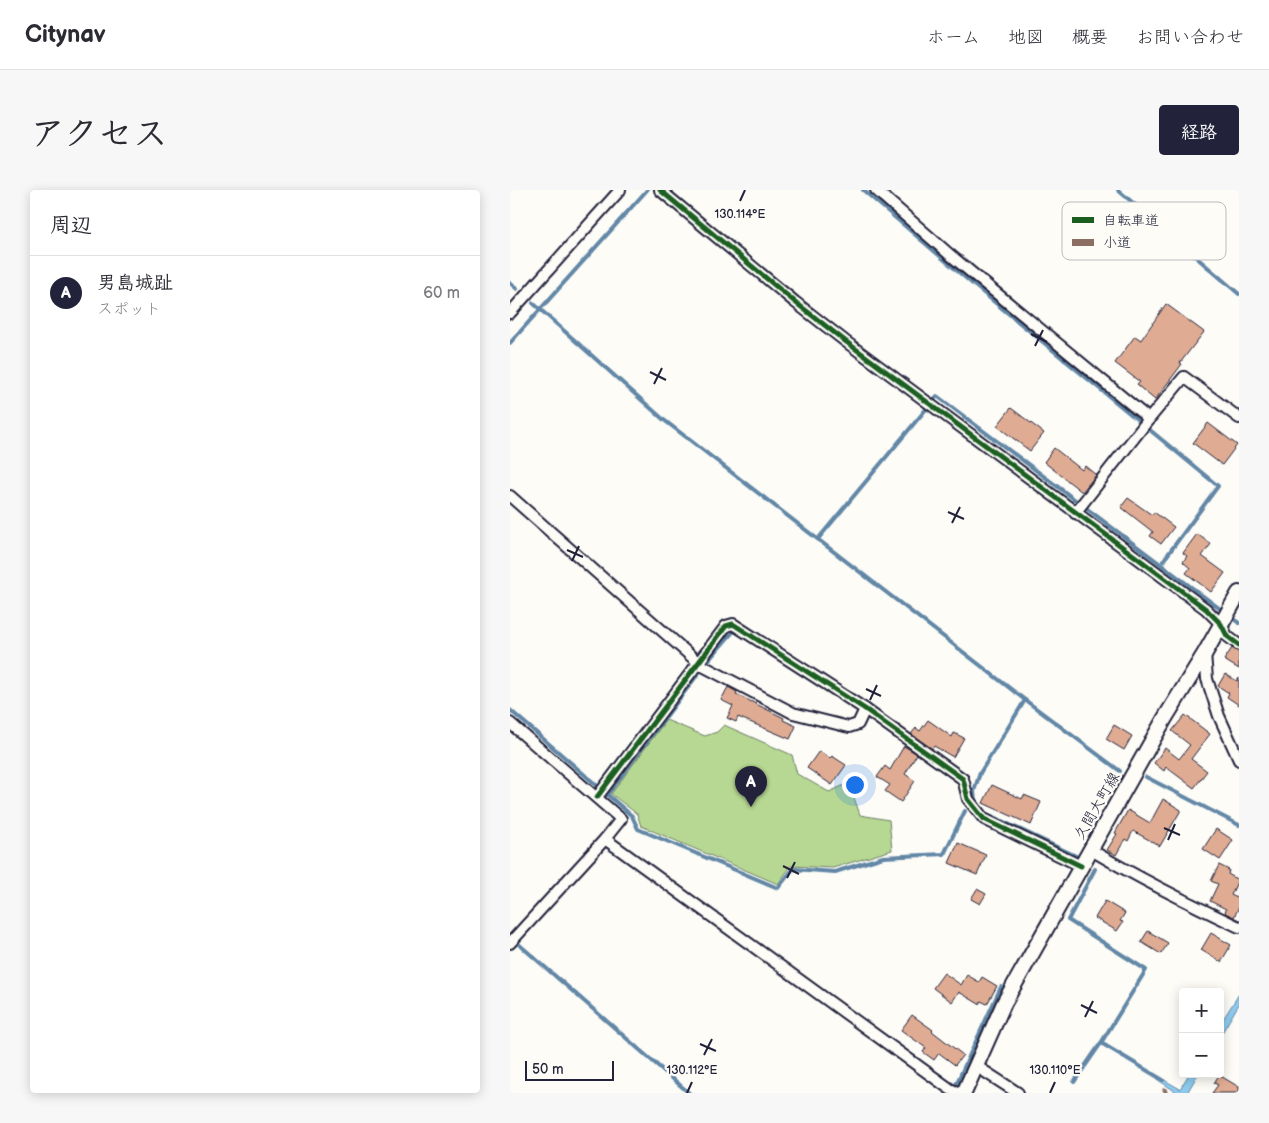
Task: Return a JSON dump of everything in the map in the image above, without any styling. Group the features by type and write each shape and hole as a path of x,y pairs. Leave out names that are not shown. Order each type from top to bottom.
{"main road":[{"name":"久間大町線","path":"964,1093 1004,1003 1165,718 1239,593"}],"street":[{"path":"510,312 620,190"},
{"path":"660,190 795,302 930,405 1080,507 1206,609 1225,617 1227,636 1239,645"},
{"path":"876,190 1146,423"},
{"path":"1080,507 1184,376 1239,418"},
{"path":"510,496 702,665 793,713 849,727 858,724 865,709"},
{"path":"597,797 702,665 726,626 733,624 865,709 963,778 968,799 984,819 1082,866"},
{"path":"1205,653 1207,680 1219,716 1239,760"},
{"path":"510,723 621,819 512,941"},
{"path":"605,839 955,1092"},
{"path":"1090,850 1132,874 1239,926"},
{"path":"976,1066 1018,1093"}],"green space":[{"path":"666,720 705,736 717,732 724,725 792,755 797,774 829,792 849,783 860,815 889,820 892,850 833,868 791,866 778,884 641,826 637,814 611,794"}],"water":[{"path":"1239,994 1239,1004 1224,1029 1224,1018"},
{"path":"1159,1077 1180,1089 1187,1078 1196,1078 1187,1093 1178,1093 1158,1080"}],"building":[{"path":"1166,304 1204,332 1155,400 1137,385 1140,382 1115,363 1135,336 1141,340"},
{"path":"1011,408 1044,433 1030,451 997,426"},
{"path":"1208,423 1237,445 1222,465 1193,443"},
{"path":"1054,448 1082,470 1085,466 1096,475 1082,492 1044,462"},
{"path":"1128,498 1152,515 1154,512 1174,527 1161,544 1150,536 1153,532 1121,507"},
{"path":"1197,534 1211,544 1202,556 1225,573 1211,592 1186,573 1190,568 1183,562 1187,556 1183,553"},
{"path":"1232,648 1239,652 1239,669 1224,660"},
{"path":"1225,674 1237,681 1239,678 1239,705 1227,697 1229,693 1218,686"},
{"path":"728,687 737,692 736,694 796,726 790,739 738,717 736,722 727,718 733,706 721,700"},
{"path":"1185,715 1210,734 1191,759 1207,771 1194,788 1166,767 1164,771 1154,763 1165,748 1179,759 1190,745 1172,731"},
{"path":"928,720 952,737 954,733 964,738 953,757 934,746 932,749 911,734 916,728 920,731"},
{"path":"1114,725 1132,736 1124,750 1106,739"},
{"path":"904,746 917,754 905,774 915,781 901,802 885,791 890,785 877,777 885,766 890,770"},
{"path":"819,751 830,758 832,756 846,765 832,785 807,768"},
{"path":"992,785 1022,799 1024,795 1041,802 1031,825 983,803"},
{"path":"1163,799 1181,810 1160,846 1133,831 1128,841 1125,839 1116,855 1107,850 1128,810 1150,823"},
{"path":"1216,829 1233,840 1220,860 1203,849"},
{"path":"958,843 986,855 977,875 949,863"},
{"path":"1219,865 1229,870 1228,874 1238,880 1231,895 1239,899 1239,907 1234,917 1225,913 1226,909 1210,901 1218,884 1211,881"},
{"path":"977,889 986,894 980,904 971,899"},
{"path":"1105,901 1125,913 1120,921 1123,922 1117,931 1095,918"},
{"path":"1148,931 1168,943 1161,954 1141,942"},
{"path":"1211,933 1231,945 1221,962 1201,950"},
{"path":"944,973 961,985 967,975 979,982 982,977 997,986 987,1004 981,1001 979,1004 959,992 952,1002 933,988"},
{"path":"912,1015 963,1055 955,1065 939,1053 934,1060 923,1052 926,1048 901,1030"},
{"path":"1217,1078 1224,1078 1239,1087 1239,1093 1212,1093 1218,1085 1214,1083"}],"waterway":[{"path":"510,343 647,190"},
{"path":"863,190 975,286 1218,486 1163,561"},
{"path":"1118,190 1132,202"},
{"path":"1199,260 1239,294"},
{"path":"510,283 517,289"},
{"path":"533,303 664,420 1025,700 1120,771"},
{"path":"818,539 937,396 1239,623"},
{"path":"607,795 707,662 732,633"},
{"path":"975,803 974,791 980,773 1025,700"},
{"path":"510,710 632,816 638,829 778,888 793,869 835,872 883,857 944,854 965,811"},
{"path":"1146,777 1239,825"},
{"path":"981,810 1076,856"},
{"path":"1095,869 1068,920 1146,970 1101,1043 1163,1080"},
{"path":"514,940 689,1093"},
{"path":"954,1089 1001,987"},
{"path":"1074,1082 1101,1043"}],"marked path":[{"path":"1164,1088 1166,1093"}],"cycle path":[{"path":"660,190 845,341 1206,609 1221,624 1227,636 1239,645"},
{"path":"597,797 726,626 733,624 865,709 963,779 968,799 984,819 1081,866"}],"place":[{"name":"男島城趾","path":"751,807"}]}
